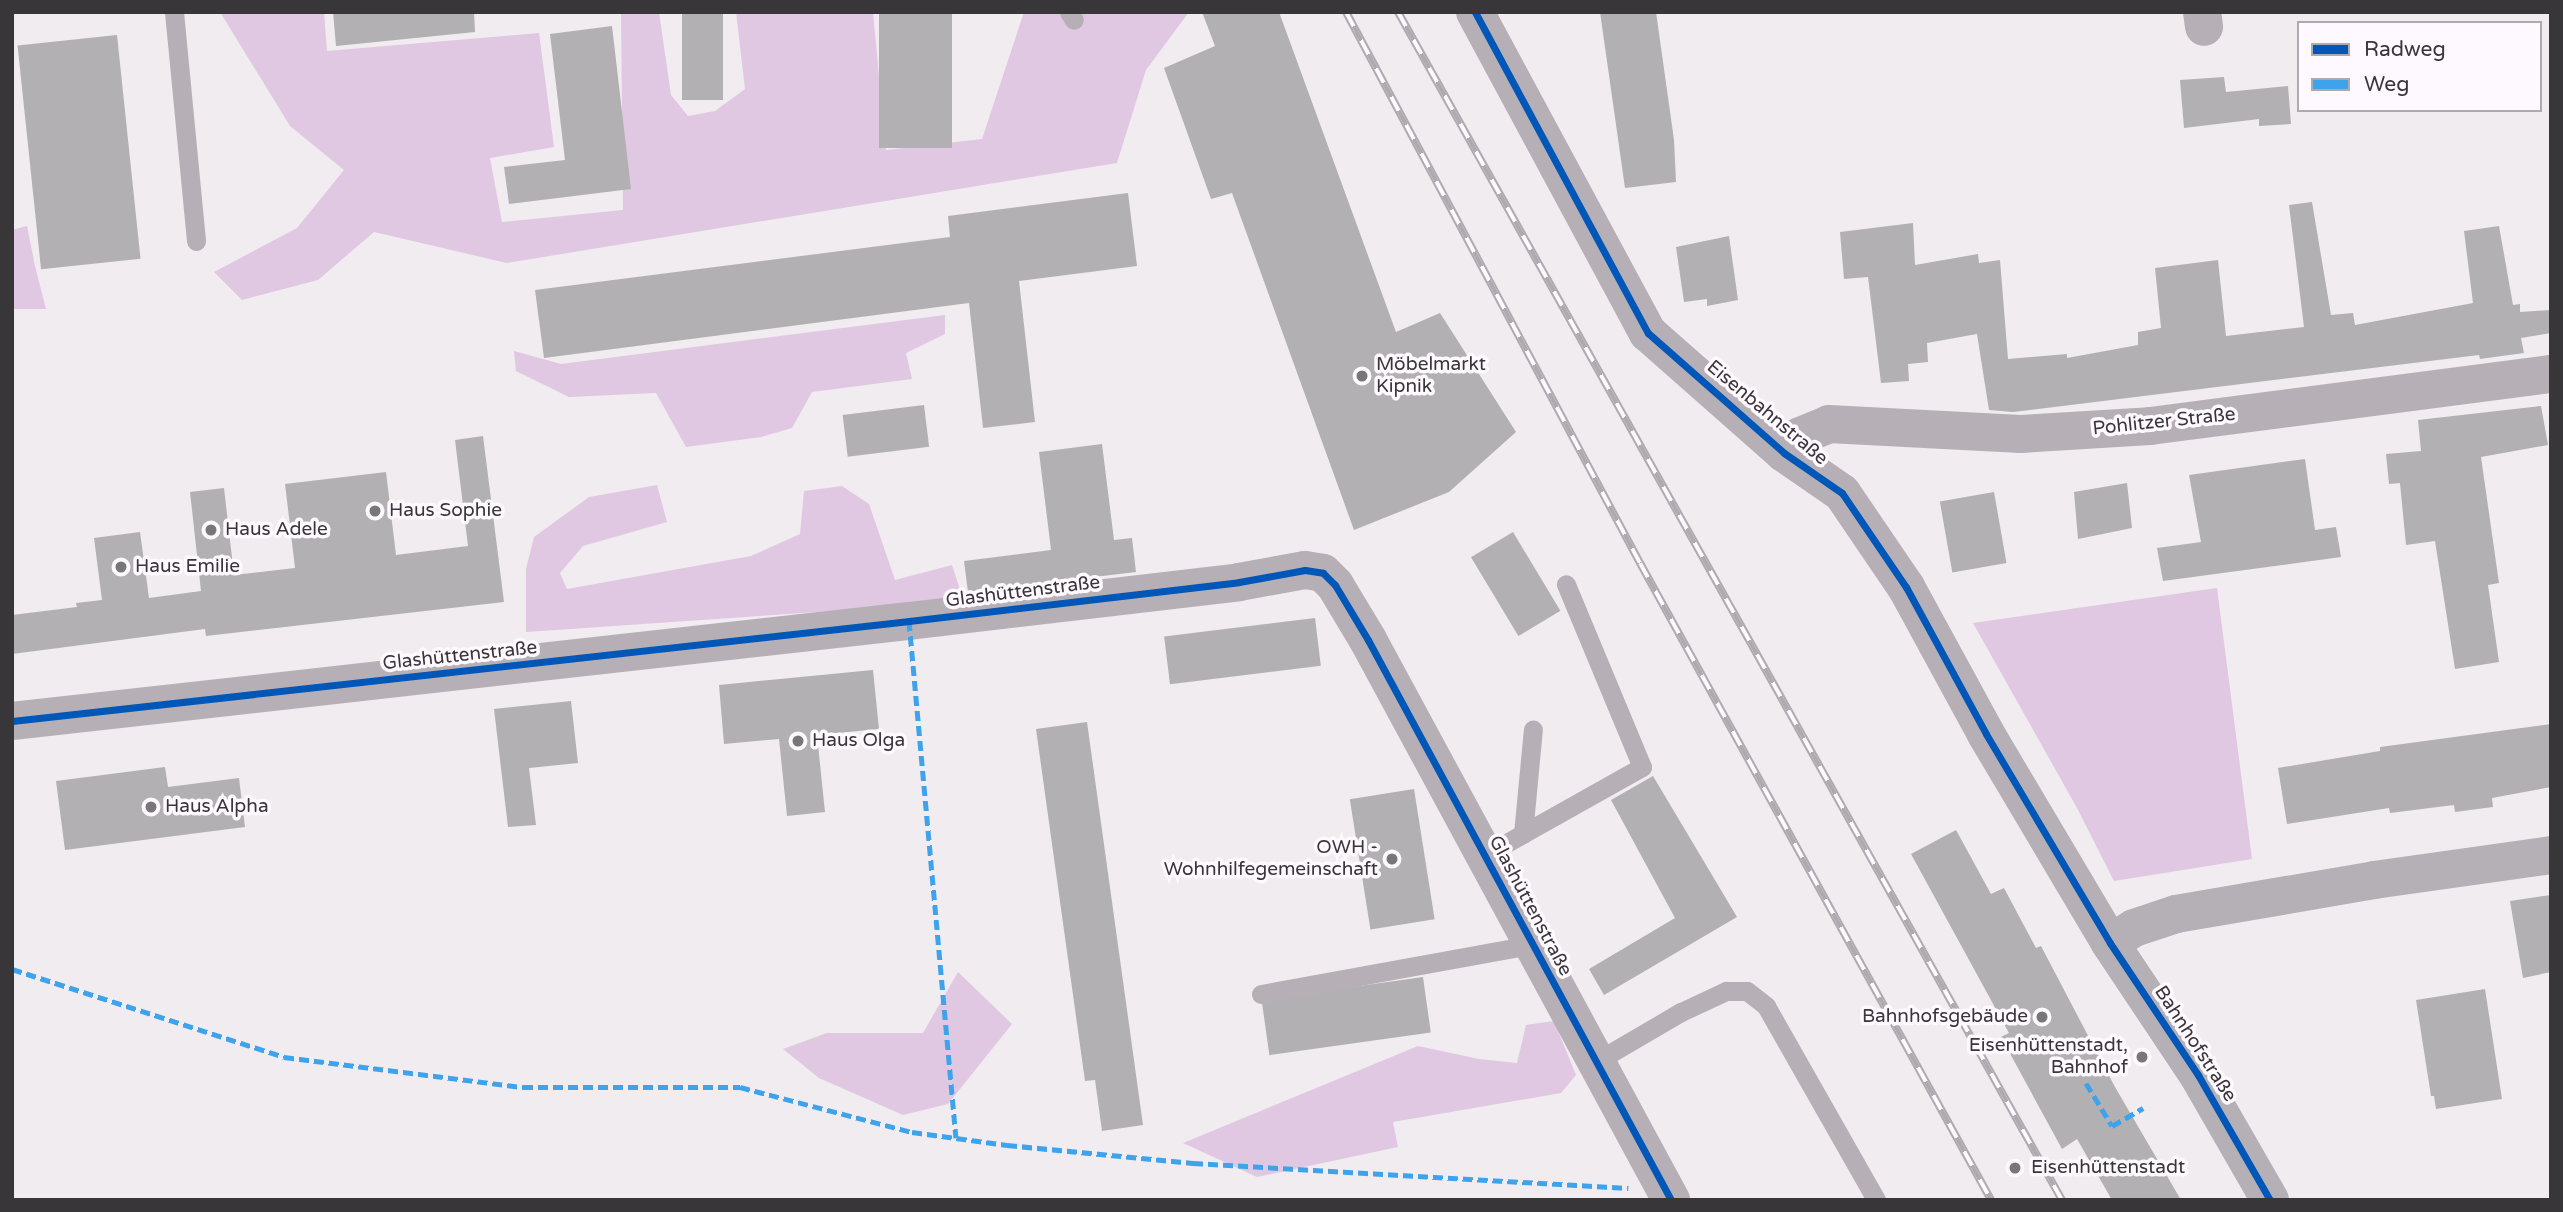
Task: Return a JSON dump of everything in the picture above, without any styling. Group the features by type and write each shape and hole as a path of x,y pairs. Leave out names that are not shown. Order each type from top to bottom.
{"street":[{"name":"Eisenbahnstraße","path":"1475,12 1648,332 1784,453 1842,493 1906,587 1986,734 2110,943"},
{"name":"Pohlitzer Straße","path":"1784,453 1800,436 1829,424 2021,434 2150,426 2551,374"},
{"name":"Glashüttenstraße","path":"12,721 909,621 1239,582 1304,570 1323,573 1335,585 1485,855 1671,1200"},
{"path":"2110,943 2134,928 2176,914 2374,880 2551,855"},
{"name":"Bahnhofstraße","path":"2110,943 2199,1074 2270,1200"}],"lane":[{"path":"174,12 196,241"},
{"path":"1485,855 1642,767 1566,584"},
{"path":"1523,834 1533,729"},
{"path":"1261,993 1531,944"},
{"path":"1597,1061 1681,1012 1726,991 1747,991 1766,1006 1876,1200"}],"shaded area":[{"path":"220,12 324,12 327,51 539,33 554,147 490,158 502,222 623,210 621,12 659,12 671,95 688,116 715,111 745,89 736,12 873,12 886,150 982,139 1024,12 1189,12 1146,70 1117,163 507,263 374,232 318,280 242,300 214,272 297,228 344,170 290,126"},
{"path":"27,226 46,309 12,309 12,230"},
{"path":"945,315 945,334 906,353 912,379 812,392 792,428 761,437 686,447 656,393 569,397 516,371 514,351 561,364"},
{"path":"657,485 667,522 583,546 560,573 567,589 751,556 800,534 804,491 842,486 869,504 895,580 952,565 964,602 526,632 526,569 534,537 589,497"},
{"path":"2217,588 2252,859 2114,881 2077,808 1973,623"},
{"path":"958,972 1012,1024 948,1104 903,1115 819,1078 783,1049 827,1033 923,1033"},
{"path":"1554,1021 1576,1075 1561,1093 1393,1122 1398,1147 1257,1177 1183,1143 1418,1046 1479,1059 1517,1063 1526,1025"}],"building":[{"path":"333,12 474,12 475,32 336,46"},
{"path":"682,12 723,12 723,100 682,100"},
{"path":"879,12 952,12 952,148 879,148"},
{"path":"1202,12 1279,12 1396,332 1440,313 1516,432 1449,492 1354,530 1232,193 1211,199 1164,68 1215,46"},
{"path":"1600,12 1656,12 1674,140 1676,182 1625,188"},
{"path":"612,26 631,189 509,204 504,167 565,160 550,34"},
{"path":"117,35 141,259 41,269 18,45"},
{"path":"2224,77 2226,92 2288,86 2291,124 2259,126 2259,119 2184,128 2180,80"},
{"path":"1128,193 1137,266 1019,281 1035,422 983,428 969,303 544,358 535,290 950,237 948,216"},
{"path":"2312,202 2331,315 2353,313 2355,325 2473,303 2464,231 2499,226 2513,305 2520,304 2520,312 2551,310 2551,333 2521,338 2524,353 2480,359 2479,355 2013,412 1989,410 1977,334 1927,343 1928,362 1908,364 1909,381 1881,383 1868,277 1844,279 1840,232 1913,223 1915,265 1978,254 1979,263 2000,260 2008,359 2067,354 2067,358 2138,345 2138,332 2161,328 2155,268 2218,260 2226,336 2304,327 2289,205"},
{"path":"1729,236 1738,300 1707,306 1707,299 1684,302 1676,247"},
{"path":"924,405 929,447 848,457 843,415"},
{"path":"2541,406 2548,445 2481,457 2499,583 2488,585 2499,662 2455,669 2435,541 2406,545 2400,483 2389,484 2386,454 2421,451 2418,420"},
{"path":"483,436 504,602 206,636 205,629 12,654 12,615 77,607 76,603 102,600 94,538 140,532 149,598 201,591 190,492 224,488 234,575 295,568 285,484 386,472 396,555 468,546 455,440"},
{"path":"1102,444 1114,540 1132,538 1136,572 968,592 964,561 1051,550 1039,452"},
{"path":"2305,459 2315,530 2336,527 2341,557 2163,581 2157,548 2201,542 2189,475"},
{"path":"2127,483 2132,528 2078,539 2074,492"},
{"path":"1994,492 2007,563 1952,572 1940,502"},
{"path":"1513,532 1560,611 1518,636 1471,557"},
{"path":"1315,618 1321,666 1170,684 1164,637"},
{"name":"Haus Olga","path":"873,670 879,729 817,735 825,812 787,816 779,739 724,744 719,685"},
{"path":"571,701 578,763 529,768 536,825 508,827 494,709"},
{"path":"1087,722 1143,1125 1102,1131 1095,1080 1085,1081 1036,729"},
{"path":"2551,724 2551,787 2492,798 2493,807 2455,812 2454,805 2390,813 2389,808 2287,824 2278,768 2380,751 2380,747"},
{"name":"Haus Alpha","path":"165,767 168,787 239,778 245,827 65,850 56,781"},
{"path":"1653,776 1737,917 1604,995 1589,969 1675,918 1611,800"},
{"name":"OWH - Wohnhilfegemeinschaft","path":"1414,789 1435,919 1370,930 1350,799"},
{"name":"Bahnhofsgebäude","path":"1956,830 1991,894 2004,888 2036,948 2041,946 2115,1087 2181,1200 2112,1200 2077,1139 2062,1149 2001,1037 2009,1033 1911,854"},
{"path":"2551,895 2551,972 2523,978 2510,901"},
{"path":"1423,977 1431,1032 1269,1055 1262,1000"},
{"path":"2485,989 2502,1099 2436,1109 2434,1096 2431,1096 2416,1000"}],"railway":[{"path":"1346,12 1640,563 1991,1200"},
{"path":"1398,12 2062,1200"}],"marked path":[{"path":"909,621 956,1138"},
{"path":"12,969 284,1057 523,1087 740,1087 912,1132 1007,1145 1193,1163 1628,1188"},
{"path":"2086,1083 2112,1126 2143,1108"}],"cycle path":[{"path":"1475,12 1648,333 1784,453 1842,493 1906,587 1986,734 2110,943 2198,1075 2270,1200"},
{"path":"12,721 909,621 1239,582 1305,570 1323,573 1335,585 1368,640 1671,1200"}],"place":[{"name":"Möbelmarkt Kipnik","path":"1362,376"},
{"name":"Haus Sophie","path":"375,511"},
{"name":"Haus Adele","path":"211,530"},
{"name":"Haus Emilie","path":"121,567"},
{"name":"Haus Olga","path":"798,741"},
{"name":"Haus Alpha","path":"151,807"},
{"name":"OWH - Wohnhilfegemeinschaft","path":"1392,859"},
{"name":"Bahnhofsgebäude","path":"2042,1017"},
{"name":"Eisenhüttenstadt, Bahnhof","path":"2142,1057"},
{"name":"Eisenhüttenstadt","path":"2015,1168"}]}
